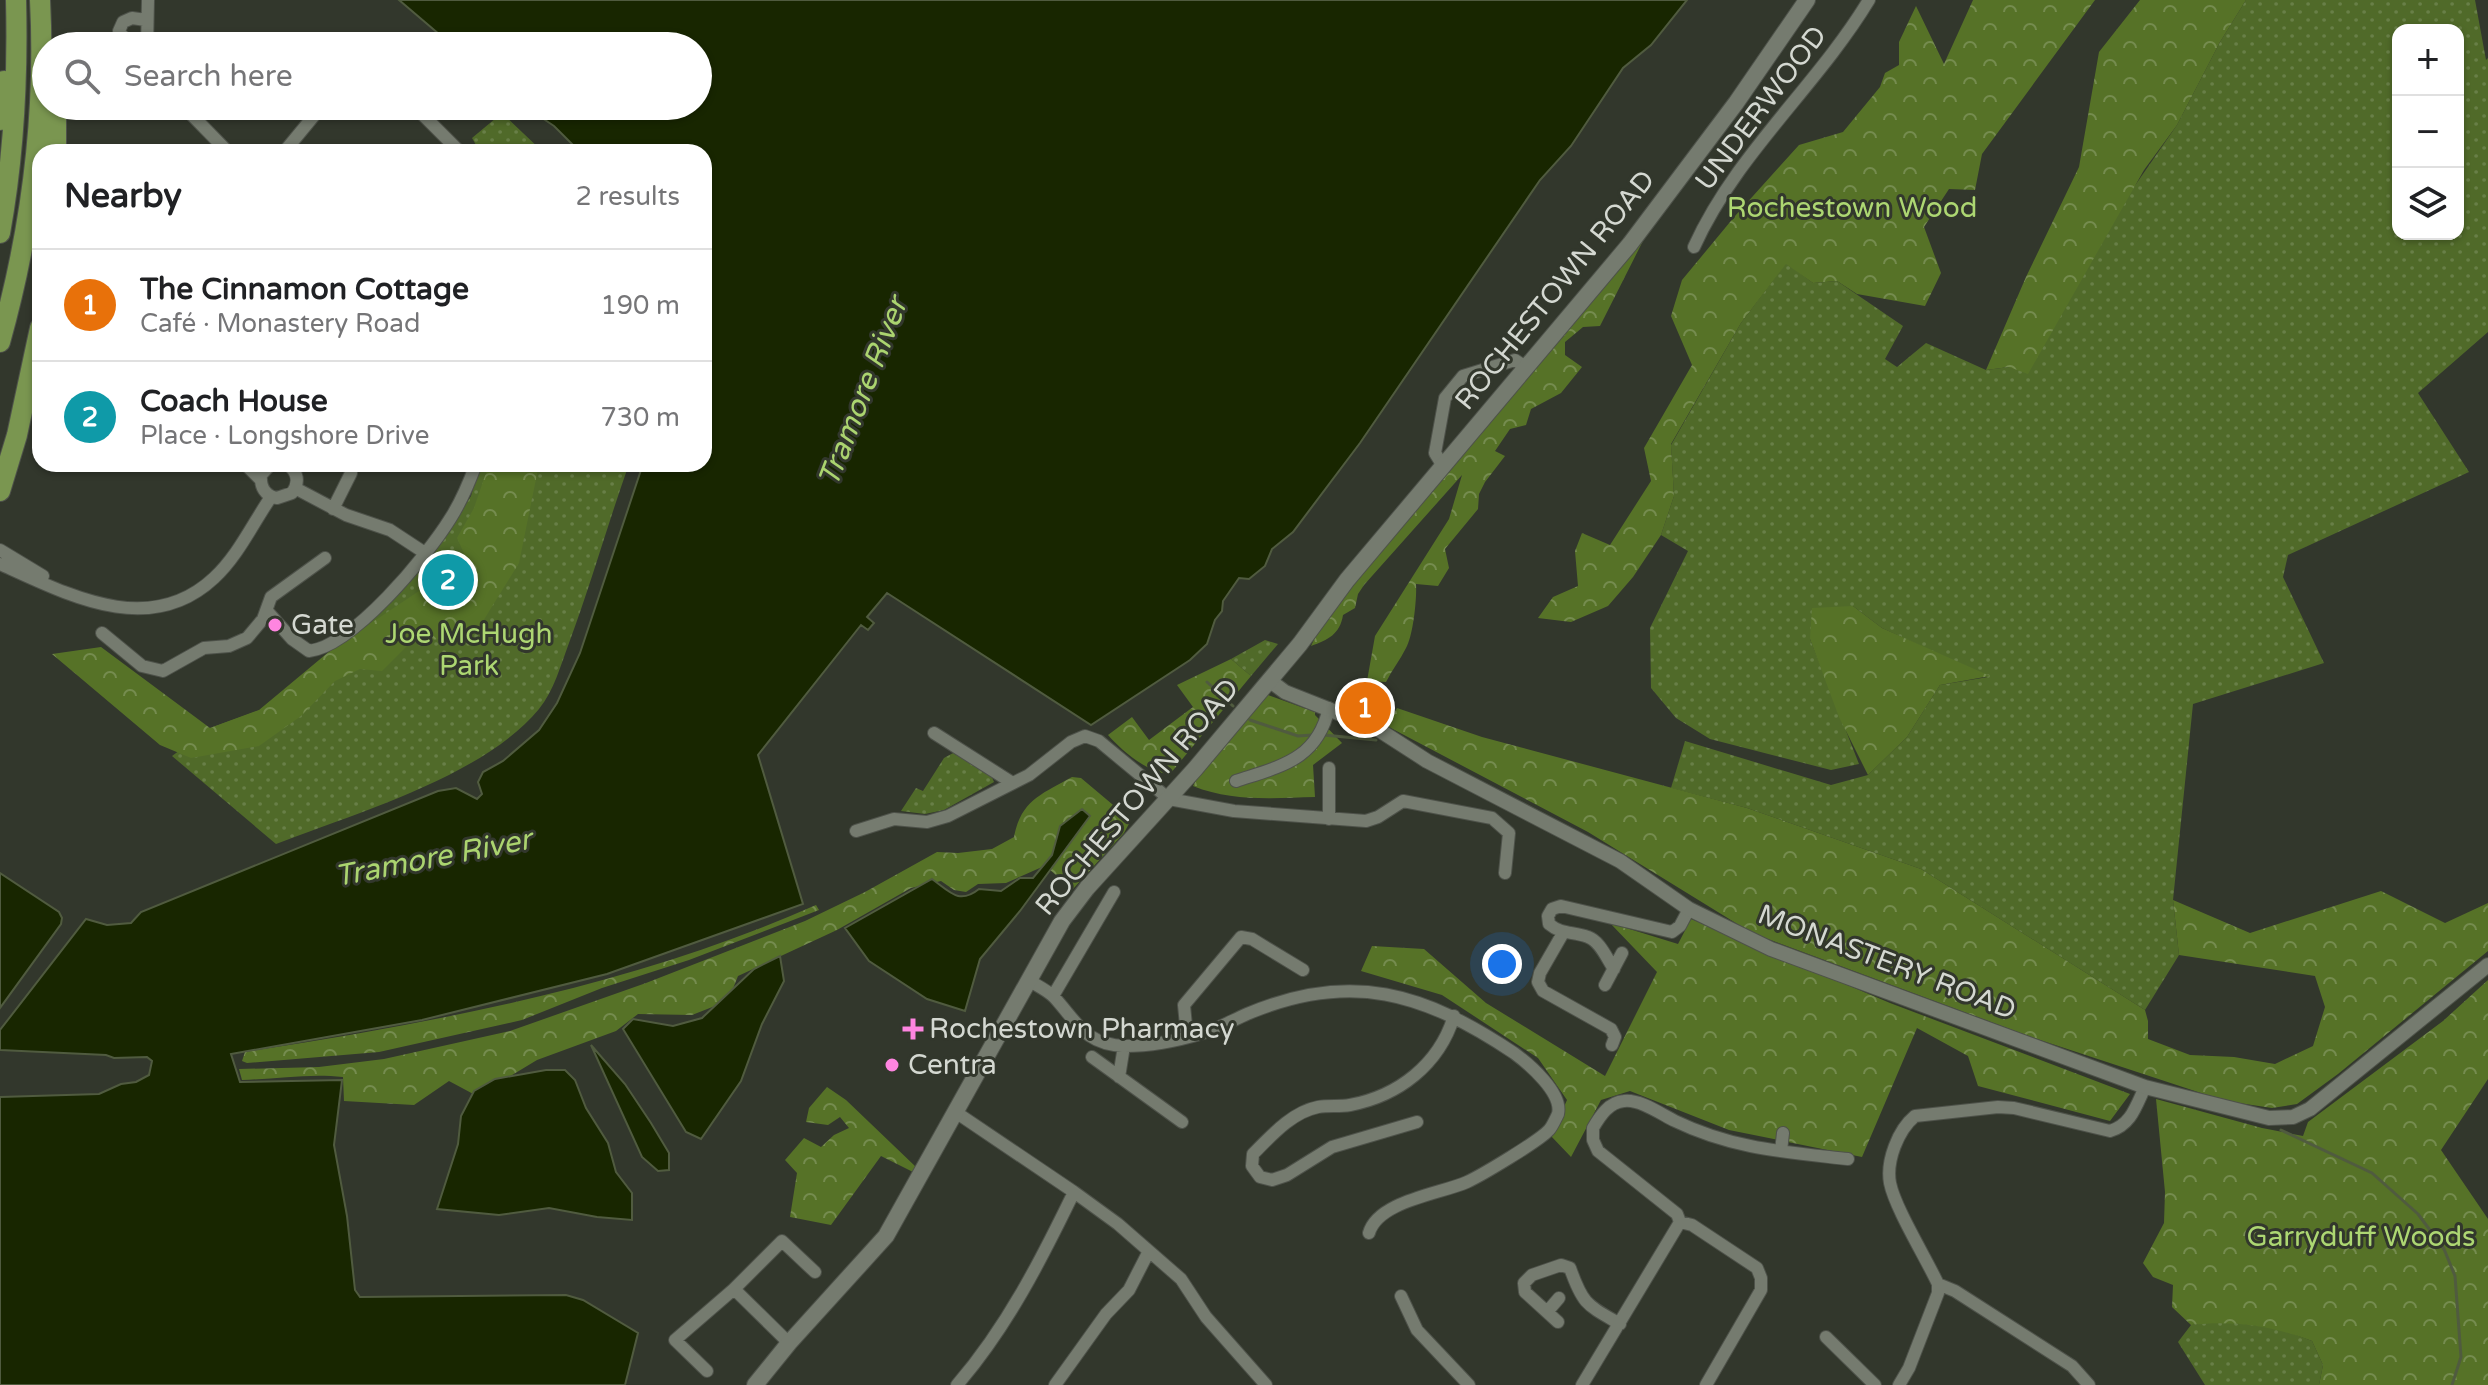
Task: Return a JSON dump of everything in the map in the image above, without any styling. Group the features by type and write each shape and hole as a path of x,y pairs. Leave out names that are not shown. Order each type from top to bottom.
{"highway":[{"path":"0,120 7,0"},
{"path":"0,233 8,190 16,107 16,0"},
{"path":"40,0 40,32"},
{"path":"50,0 53,32"},
{"path":"36,144 38,120"},
{"path":"56,120 56,144"},
{"path":"0,342 18,271 32,191"},
{"path":"0,491 17,435 32,365"}],"main road":[{"name":"ROCHESTOWN ROAD","path":"757,1384 789,1343 886,1236 1062,921 1087,888 1169,799 1290,656 1347,580 1630,244 1736,103 1807,0"}],"street":[{"path":"146,32 148,0"},
{"name":"UNDERWOOD","path":"1694,247 1703,226 1762,140 1831,56 1869,0"},
{"path":"120,32 123,22 132,18 146,20"},
{"path":"197,120 220,144"},
{"path":"291,144 310,120"},
{"path":"428,120 452,144"},
{"path":"1443,466 1435,453 1445,398 1463,376 1515,360 1527,368"},
{"path":"253,472 261,480 264,491 271,497 283,498 295,488 297,478 293,472"},
{"path":"261,480 263,472"},
{"path":"333,509 351,472"},
{"path":"267,611 309,651 324,647 375,609 425,553 452,517 472,472"},
{"path":"295,488 333,509 390,530 425,553"},
{"path":"0,564 76,597 103,605 132,609 159,606 209,583 225,566 271,497"},
{"path":"0,550 76,597"},
{"path":"102,633 142,666 163,671 204,648 229,646 247,638 267,611 274,593 325,558"},
{"name":"MONASTERY ROAD","path":"1269,680 1285,692 1376,728 1427,761 1620,861 1689,909 1771,949 2145,1087 2253,1115 2293,1117 2310,1109 2488,965"},
{"path":"1236,781 1291,763 1323,729 1329,708"},
{"path":"934,733 1011,782"},
{"path":"856,831 894,819 938,820 1029,775 1071,742 1085,736 1099,741 1169,799 1234,811 1366,821 1403,801 1492,818 1509,833 1505,873"},
{"path":"1329,768 1329,819"},
{"path":"1053,996 1114,892"},
{"path":"1614,969 1597,943 1589,937 1563,933 1549,924 1548,916 1552,909 1561,906 1672,932 1680,926 1689,909"},
{"path":"1563,933 1538,982 1543,991 1611,1029 1615,1037 1612,1045"},
{"path":"1187,1036 1184,1005 1241,937 1252,939 1303,970"},
{"path":"1605,985 1622,953"},
{"path":"1028,980 1053,996 1080,1029 1100,1041 1124,1046 1204,1033 1250,1013 1315,992 1353,990 1415,1000 1454,1016 1531,1065 1556,1098 1558,1112 1550,1130 1467,1182 1385,1212 1371,1226 1369,1233"},
{"path":"1417,1122 1332,1147 1287,1175 1272,1180 1260,1177 1252,1166 1253,1154 1291,1119 1317,1107 1346,1106 1371,1100 1418,1074 1439,1050 1454,1016"},
{"path":"1119,1077 1124,1046"},
{"path":"1092,1057 1182,1122"},
{"path":"1899,1385 1909,1368 1938,1293 1938,1284 1890,1181 1900,1132 1906,1123 1925,1113 1998,1107 2110,1131 2121,1128 2132,1117 2145,1087"},
{"path":"1680,1222 1677,1214 1608,1160 1595,1145 1593,1128 1610,1106 1629,1101 1724,1142 1848,1159"},
{"path":"957,1113 1074,1192 1181,1279 1206,1317 1266,1385"},
{"path":"1781,1151 1783,1133"},
{"path":"957,1385 997,1335 1018,1301 1074,1192"},
{"path":"1582,1385 1680,1222"},
{"path":"1680,1222 1692,1225 1757,1268 1761,1278 1761,1290 1706,1385"},
{"path":"707,1371 675,1340 734,1289 782,1241 815,1272"},
{"path":"1055,1385 1106,1314 1129,1290 1149,1251"},
{"path":"1558,1322 1525,1292 1524,1283 1532,1275 1561,1265 1570,1268 1580,1297 1588,1306 1620,1324"},
{"path":"1938,1284 1955,1291 2072,1366 2089,1385"},
{"path":"734,1289 789,1343"},
{"path":"1401,1296 1417,1330 1469,1385"},
{"path":"1547,1312 1559,1298"},
{"path":"1826,1337 1875,1385"}],"green space":[{"name":"Rochestown Wood","path":"1973,0 2095,0 1982,154 1975,190 1949,189 1924,227 1941,273 1925,306 1857,294 1837,281 1813,283 1786,264 1741,323 1671,444 1674,496 1661,535 1633,577 1608,606 1571,622 1538,618 1553,597 1578,586 1575,551 1582,533 1610,545 1651,481 1644,448 1692,365 1671,316 1682,280 1799,145 1843,132 1880,87 1885,73 1899,65 1899,42 1916,6 1944,64"},
{"name":"Rochestown Wood","path":"2140,0 2246,0 2220,42 2177,125 2144,170 2028,374 2009,367 1986,370 2079,167 2099,52"},
{"path":"2246,0 2475,0 2486,60 2488,58 2488,332 2418,393 2469,472 2288,555 2283,577 2324,663 2193,704 2173,900 2179,955 2145,1010 1921,869 1747,808 1671,788 1685,741 1831,785 1868,775 1907,737 1940,685 1988,677 1882,628 1853,606 1810,639 1859,764 1831,770 1710,739 1676,718 1651,688 1650,628 1688,551 1661,535 1674,496 1671,445 1741,323 1786,263 1813,283 1837,281 1903,326 1885,359 1897,367 1926,343 1986,370 2009,367 2177,125 2220,42"},
{"path":"494,120 509,120 535,144 475,144 472,138"},
{"path":"1648,231 1600,326 1583,327 1565,342 1565,355 1582,367 1561,393 1531,409 1526,425 1510,429 1495,451 1505,456 1485,482 1479,494 1478,509 1445,549 1449,568 1438,586 1416,584 1414,617 1408,642 1386,682 1367,681 1375,636 1449,519 1462,475 1364,585 1355,608 1343,615 1336,632 1311,646 1336,604"},
{"name":"Joe McHugh Park","path":"478,472 626,472 577,621 549,694 515,733 453,773 380,805 276,844 172,756 210,728 260,710 385,608 432,557 471,496"},
{"path":"486,472 537,472 519,563 475,634 410,643 382,671 360,669 335,681 301,716 259,746 191,758 160,745 52,654 101,647 210,728 259,710 331,650 422,589 442,605 470,566 457,538 474,508"},
{"path":"1853,606 1882,628 1990,676 1940,685 1907,737 1868,775 1839,717 1810,639 1812,608"},
{"path":"1265,640 1278,644 1251,676 1231,659"},
{"path":"1231,659 1251,676 1170,774 1145,766 1108,735 1132,717 1149,740 1193,707 1177,685"},
{"path":"1268,695 1315,712 1342,743 1313,765 1315,797 1238,797 1193,786 1203,767"},
{"path":"1397,708 1482,737 1747,808 1921,869 2145,1010 2148,1039 2190,1055 2234,1057 2275,1064 2313,1046 2325,1007 2315,976 2179,955 2173,900 2250,933 2381,891 2445,923 2488,903 2488,951 2297,1104 2272,1108 2239,1103 2034,1038 1752,933 1588,832 1387,726"},
{"path":"955,752 990,773 994,782 944,810 925,814 901,811 916,788 923,791 944,758"},
{"path":"1072,777 1081,778 1131,820 1124,833 1073,889 1050,870 1089,816 1060,826 1052,855 1042,867 1006,883 978,884 966,892 954,890 941,881 911,888 837,930 738,976 730,996 720,1004 692,1015 638,1014 616,1031 537,1060 477,1096 449,1081 414,1105 344,1101 343,1077 242,1080 239,1069 319,1067 384,1059 510,1031 646,983 805,921 937,852 992,849 1014,837 1022,814 1034,800"},
{"path":"816,905 819,910 522,1020 379,1052 242,1061 245,1052 391,1028 607,979 678,958"},
{"path":"1691,919 1890,1003 2130,1094 2110,1121 1978,1086 1968,1056 1917,1028 1862,1157 1729,1130 1630,1091 1601,1100 1571,1157 1551,1136 1567,1100 1538,1058 1442,995 1361,971 1372,946 1424,949 1486,1003 1605,1076 1657,972 1610,923 1678,944"},
{"name":"Garryduff Woods","path":"2488,980 2488,1079 2441,1150 2488,1219 2488,1385 2319,1385 2323,1365 2312,1341 2283,1331 2253,1326 2223,1323 2191,1325 2172,1307 2173,1285 2153,1277 2143,1263 2164,1223 2165,1192 2156,1099 2303,1136 2308,1122 2443,1021"},
{"path":"827,1087 846,1100 916,1167 913,1172 881,1156 831,1225 790,1217 797,1173 785,1160 804,1138 821,1147 834,1135 849,1128 840,1117 828,1125 806,1122 809,1108"},
{"path":"2219,1321 2278,1328 2312,1341 2323,1365 2319,1385 2205,1385 2178,1342 2191,1325"}],"water":[{"name":"Tramore River","path":"399,0 1687,0 1651,45 1623,68 1571,146 1540,180 1360,443 1293,532 1272,549 1265,566 1249,579 1239,578 1223,601 1222,611 1215,620 1207,644 1190,660 1091,725 887,593 867,617 874,623 868,630 861,625 758,755 803,904 607,974 422,1020 231,1054 240,1082 342,1080 334,1145 347,1216 355,1290 360,1297 566,1295 583,1300 638,1333 625,1385 0,1385 0,1097 99,1094 149,1075 152,1061 147,1057 114,1058 106,1055 0,1050 0,1030 86,919 107,925 131,923 141,912 438,791 456,788 477,799 482,794 478,782 483,772 503,761 539,730 557,703 580,653 640,472 712,472 712,144 572,144 545,120 712,120 712,32 437,32"},
{"path":"1082,809 1090,816 1020,911 980,959 965,1011 927,999 869,961 845,928 932,879 955,895 966,896 979,889 1001,891 1020,878 1033,878 1052,855 1060,826"},
{"path":"0,873 59,912 62,918 61,924 0,1008"},
{"path":"780,956 784,981 762,1024 741,1081 701,1139 686,1132 623,1029 633,1019 673,1026 702,1018 754,969"},
{"path":"591,1045 625,1084 651,1123 669,1153 669,1170 658,1171 642,1157"},
{"path":"546,1070 565,1070 575,1080 586,1108 608,1143 616,1172 632,1193 632,1220 549,1208 499,1215 437,1209 458,1144 461,1116 474,1091 495,1079"}],"waterway":[{"path":"1207,682 1233,706"},
{"path":"1250,720 1298,736 1312,735"},
{"path":"1324,735 1376,740"},
{"path":"2281,1130 2372,1173 2418,1214 2444,1249 2455,1276 2461,1357 2452,1385"}],"place":[{"name":"Coach House","path":"448,580"},
{"name":"Gate","path":"275,625"},
{"name":"The Cinnamon Cottage","path":"1365,708"},
{"name":"Rochestown Pharmacy","path":"913,1029"},
{"name":"Centra","path":"892,1065"}]}
